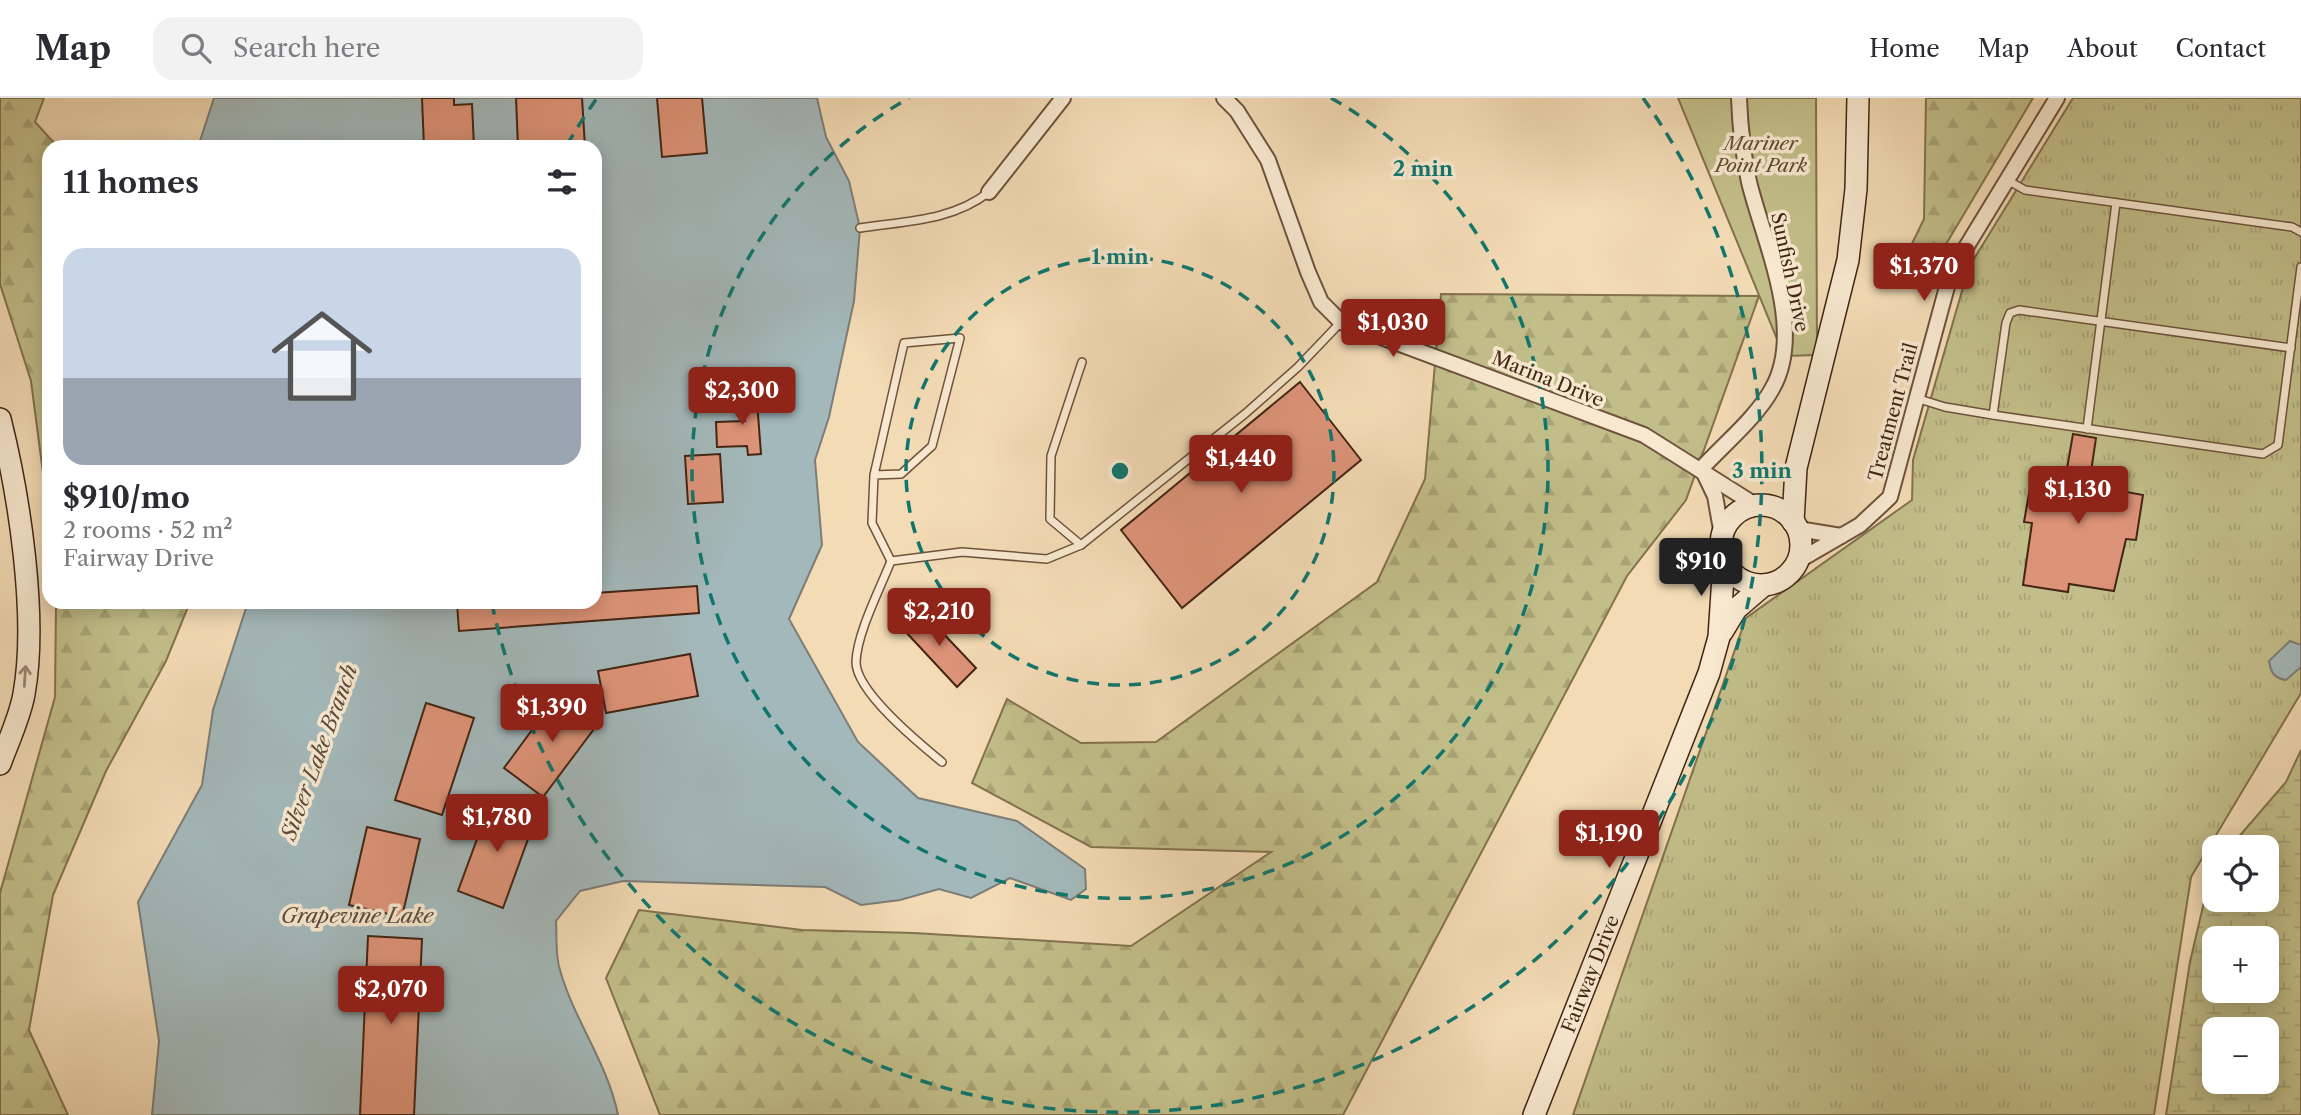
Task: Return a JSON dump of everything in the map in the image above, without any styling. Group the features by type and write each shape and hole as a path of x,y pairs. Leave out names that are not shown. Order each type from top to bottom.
{"street":[{"path":"989,192 1063,98"},
{"name":"Marina Drive","path":"1224,98 1237,111 1268,160 1321,302 1341,322 1644,435 1763,506"},
{"name":"Sunfish Drive","path":"1702,468 1772,390 1783,365 1787,338 1778,287 1742,152 1739,98"},
{"path":"1763,506 1791,481 1796,468 1848,260 1856,188 1858,98"},
{"name":"Treatment Trail","path":"1798,561 1872,517 1890,497 1951,272 2057,98"},
{"path":"0,419 24,558 28,638 24,694 0,764"},
{"path":"1702,468 1715,496 1722,536"},
{"path":"1796,468 1796,526 1801,550 1798,561"},
{"path":"1722,536 1727,523 1737,513 1763,506 1779,509 1796,526 1842,536"},
{"name":"Fairway Drive","path":"1534,1115 1709,673 1719,637 1724,562 1722,536"},
{"name":"Fairway Drive","path":"1719,637 1736,609 1764,585 1785,578 1798,561"},
{"path":"1724,562 1743,581 1764,585"}],"lane":[{"path":"2007,180 2025,190 2292,227 2301,232"},
{"path":"860,228 945,216 962,211 989,192"},
{"path":"2087,429 2116,203"},
{"path":"1915,397 1945,407 1993,415 2263,454 2273,451 2278,445 2301,267"},
{"path":"1993,415 2006,323 2010,313 2019,310 2291,348"},
{"path":"891,561 962,552 1047,559 1081,545 1246,413 1298,367 1341,322"},
{"path":"874,475 901,474 932,446 960,338 904,343 874,475 872,523 891,561 858,649 856,666 863,681 896,725 942,762"},
{"path":"1081,545 1050,519 1051,456 1082,362"}],"green space":[{"path":"0,98 44,98 35,122 52,140 42,140 42,465 31,381 0,284"},
{"name":"Mariner Point Park","path":"1678,98 1816,98 1817,355 1784,356"},
{"path":"1926,98 2033,98 1936,261 1904,260 1924,219"},
{"path":"2073,98 2301,98 2301,693 2216,835 2202,835 2202,859 2191,877 2154,1115 1573,1115 1746,618 1912,500 1913,460 1969,267"},
{"path":"1441,294 1759,296 1686,500 1627,576 1343,1115 660,1115 606,978 639,910 802,930 914,933 1131,946 1271,852 1091,847 972,783 1007,699 1081,743 1156,742 1377,582 1425,479"},
{"path":"56,609 187,609 166,661 106,771 53,895 29,1030 68,1115 0,1115 0,893 55,697"},
{"path":"2301,750 2301,1115 2166,1115 2190,962 2202,911 2279,912 2279,835 2240,835 2286,782"}],"water":[{"name":"Grapevine Lake","path":"214,98 817,98 826,137 849,181 860,228 854,301 829,417 815,460 822,545 789,619 858,742 918,798 1017,821 1085,869 1086,889 1071,900 1010,878 971,898 939,889 900,900 861,905 825,887 623,881 580,891 556,921 557,958 566,988 607,1078 618,1115 152,1115 159,1041 138,902 202,785 213,710 246,609 602,609 602,140 200,140"},
{"path":"2290,641 2301,645 2301,667 2286,680 2274,674 2269,661"}],"building":[{"path":"422,98 454,98 454,105 472,104 474,140 424,140"},
{"path":"516,98 582,98 585,140 518,140"},
{"path":"657,98 702,98 707,153 662,157"},
{"path":"1300,382 1361,460 1182,608 1121,530"},
{"path":"742,388 756,388 761,454 748,455 747,446 717,447 716,422 745,421"},
{"path":"2073,434 2096,438 2089,485 2143,495 2136,540 2126,539 2114,591 2069,584 2068,592 2023,585 2032,523 2024,522 2030,488 2037,489 2040,470 2066,474"},
{"path":"720,454 723,502 688,504 685,456"},
{"path":"697,586 699,613 459,631 457,609 602,609 602,593"},
{"path":"920,609 976,668 957,687 903,629"},
{"path":"690,654 698,696 606,713 598,671"},
{"path":"560,692 600,721 543,797 504,768"},
{"path":"426,703 474,718 442,815 395,800"},
{"path":"491,801 536,817 503,908 458,891"},
{"path":"367,827 420,839 402,917 349,905"},
{"path":"368,936 422,939 414,1115 360,1115"}],"water label":[{"name":"Silver Lake Branch","path":"319,752"}]}
